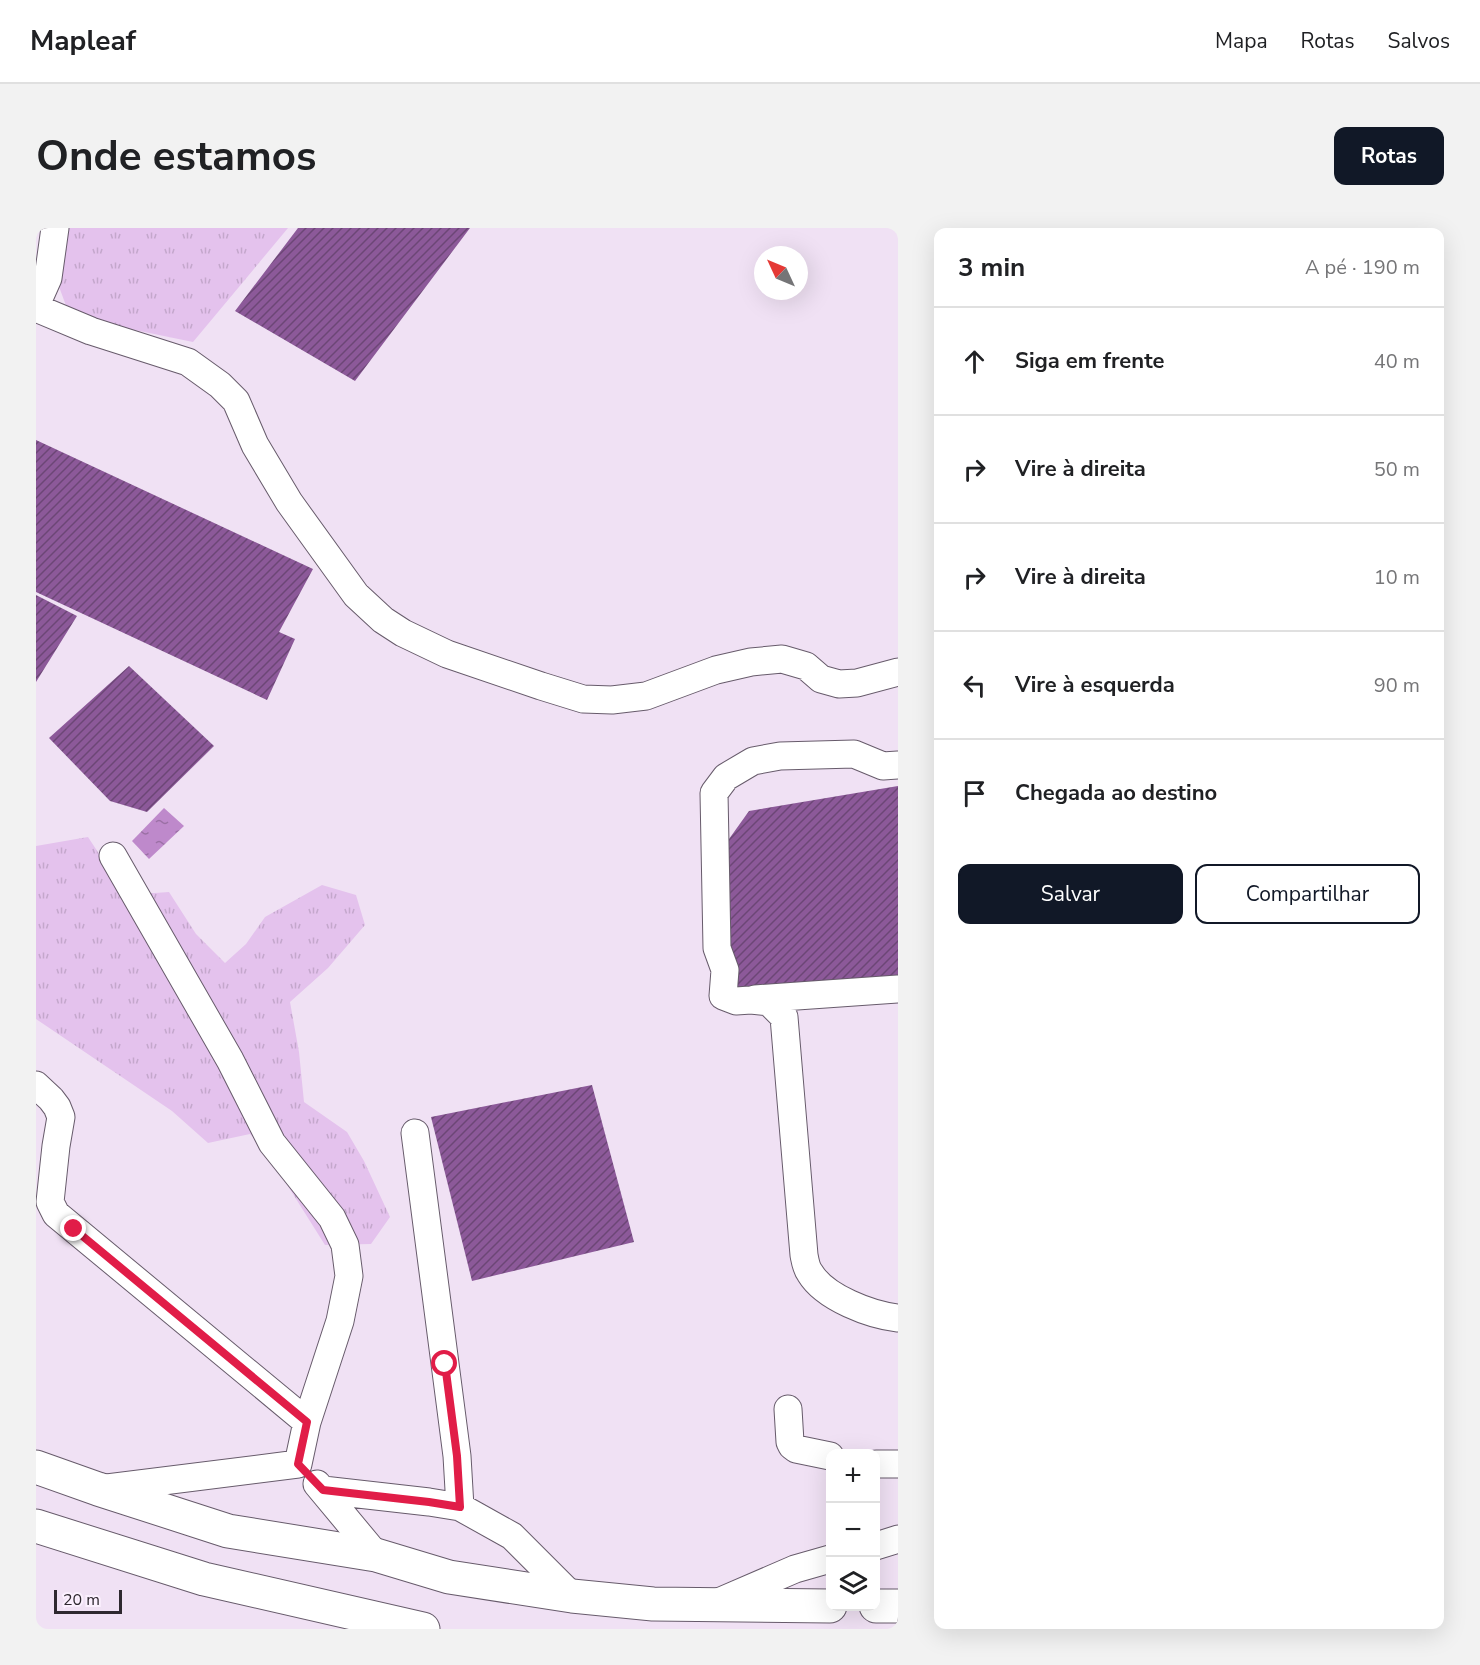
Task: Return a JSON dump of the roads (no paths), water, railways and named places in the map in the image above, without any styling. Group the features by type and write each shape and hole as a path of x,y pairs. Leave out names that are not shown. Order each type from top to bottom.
{"highway":[{"path":"36,1467 228,1531 376,1555 448,1576 572,1596 653,1604 826,1606"},
{"path":"36,1526 204,1579 423,1629"},
{"path":"880,1606 898,1606"}],"street":[{"path":"55,228 48,278 36,307 91,331 188,362 220,385 236,401 255,445 289,502 356,595 383,620 393,626 447,654 583,699 612,700 646,696 717,670 751,662 783,659 806,666 821,679 838,684 857,683 898,672"},
{"path":"898,765 883,766 854,754 780,756 753,761 744,766 726,777 714,793 717,948 725,970 723,996 736,1001 898,989"},
{"path":"113,856 230,1060 273,1143 332,1218 345,1245 349,1276 340,1321 307,1422 298,1464"},
{"path":"751,1000 769,1002 784,1017 804,1255 809,1273 841,1300 882,1316 898,1318"},
{"path":"36,1085 51,1099 61,1118 50,1202 56,1214 307,1422"},
{"path":"416,1133 457,1456 460,1507"},
{"path":"788,1409 792,1446 796,1449 826,1455"},
{"path":"98,1489 298,1464"},
{"path":"298,1464 323,1490 376,1555"},
{"path":"880,1464 898,1464"},
{"path":"323,1490 460,1507 512,1536 572,1596"},
{"path":"880,1545 898,1539"},
{"path":"712,1605 795,1569 826,1560"}],"water":[{"path":"164,808 184,826 149,859 132,841"}]}
